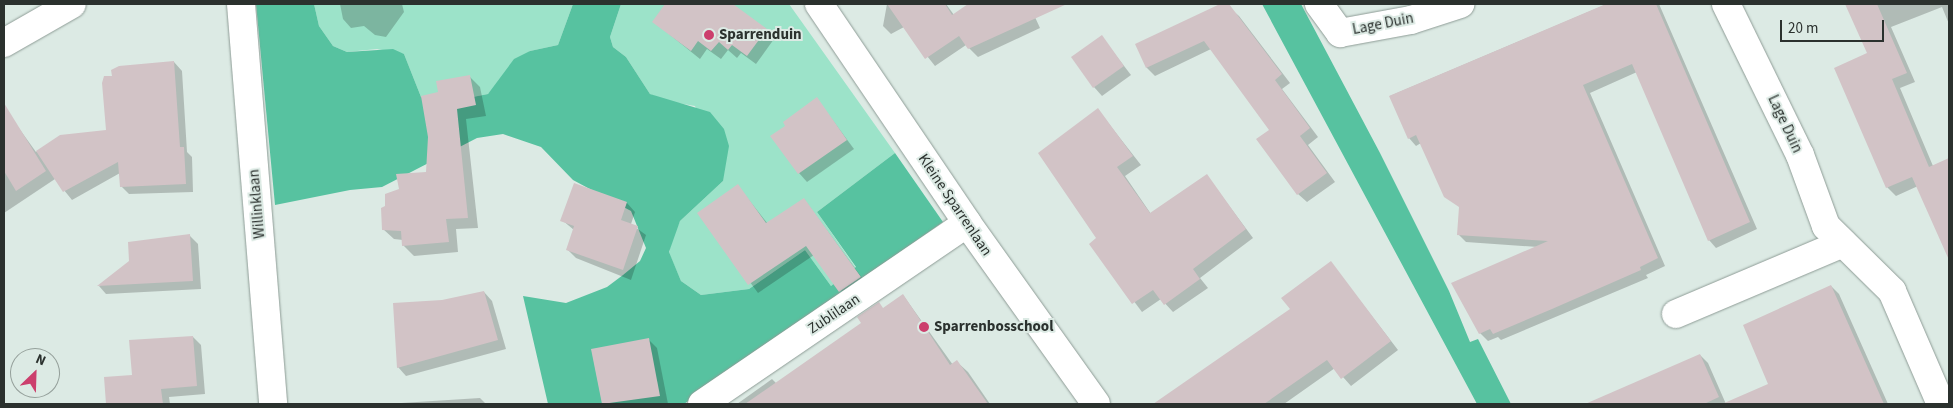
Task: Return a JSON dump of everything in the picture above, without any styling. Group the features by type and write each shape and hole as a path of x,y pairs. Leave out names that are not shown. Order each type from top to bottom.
{"street":[{"path":"4,43 72,4"},
{"name":"Willinklaan","path":"241,4 273,404"},
{"name":"Kleine Sparrenlaan","path":"819,4 966,223 1096,404"},
{"name":"Lage Duin","path":"1319,4 1340,33 1411,20 1460,4"},
{"name":"Lage Duin","path":"1726,4 1800,155 1826,226 1892,291 1941,404"},
{"name":"Zublilaan","path":"702,404 966,223"},
{"path":"1676,314 1843,243"}],"green space":[{"path":"256,4 314,4 319,26 333,46 347,52 393,49 404,54 421,97 437,104 488,94 514,59 530,51 558,45 573,4 621,4 610,37 613,47 626,57 650,94 710,112 724,129 729,146 723,181 680,221 669,252 681,281 701,295 749,289 805,250 831,286 856,267 817,212 895,153 943,222 684,404 548,404 523,296 566,303 607,287 623,275 640,261 646,248 631,211 573,180 541,147 503,134 477,138 382,187 350,190 275,205"},
{"path":"314,4 573,4 558,45 530,51 488,94 437,104 421,97 404,54 377,49 347,52 333,46 319,26"},
{"path":"621,4 789,4 895,153 817,212 856,268 831,286 805,250 749,289 701,295 681,281 669,253 672,238 680,221 723,181 695,106 666,101 650,94 626,57 613,47 610,37"},
{"path":"1262,4 1301,4 1380,153 1449,291 1470,342 1478,339 1511,404 1477,404"}],"building":[{"name":"Sparrenduin","path":"665,4 733,4 767,29 747,56 732,45 728,50 719,42 711,51 698,41 691,51 652,22"},
{"path":"887,4 945,4 952,15 968,4 1067,4 968,49 959,36 925,59"},
{"path":"1220,4 1229,4 1282,74 1275,80 1310,128 1300,136 1327,173 1297,195 1256,139 1269,130 1204,41 1146,68 1135,44"},
{"path":"1606,4 1656,4 1750,222 1708,241 1632,64 1583,85 1658,258 1640,267 1641,270 1552,309 1493,334 1490,329 1479,334 1451,283 1548,241 1457,235 1459,207 1444,197 1416,135 1408,139 1389,96"},
{"path":"1845,4 1877,4 1907,73 1892,79 1929,167 1949,158 1949,260 1912,177 1886,188 1834,68 1867,53"},
{"path":"1102,35 1124,66 1093,88 1071,57"},
{"path":"174,61 180,147 184,147 186,184 120,187 118,162 63,192 36,151 60,135 106,130 102,83 104,76 112,76 111,70 119,66"},
{"path":"470,75 476,105 457,109 468,218 446,219 449,242 402,246 401,231 382,230 381,208 385,206 385,194 399,189 396,174 426,172 428,137 421,96 438,92 436,81"},
{"path":"817,97 847,140 798,174 770,136 785,126 783,122"},
{"path":"4,103 46,171 16,191 4,171"},
{"path":"1098,108 1133,156 1117,167 1150,213 1207,174 1246,229 1193,269 1200,279 1164,305 1153,290 1132,304 1089,244 1096,238 1038,153"},
{"path":"574,183 627,202 621,220 638,226 623,270 566,250 574,226 560,221"},
{"path":"738,184 766,223 804,198 861,277 839,292 806,246 748,285 697,213"},
{"path":"190,234 193,281 97,286 129,261 128,242"},
{"path":"1331,261 1391,341 1341,379 1327,360 1264,404 1153,404 1290,309 1281,298"},
{"path":"1831,285 1884,404 1722,404 1768,384 1743,325"},
{"path":"484,291 498,340 397,368 393,303 442,300"},
{"path":"903,294 950,365 957,360 988,404 745,404 861,323 857,317 879,302 883,308"},
{"path":"193,336 197,386 161,389 163,404 106,404 104,377 132,375 129,340"},
{"path":"649,338 660,396 602,404 591,349"},
{"path":"1700,354 1719,397 1704,404 1585,404"}],"place":[{"name":"Sparrenduin","path":"709,35"},
{"name":"Sparrenbosschool","path":"924,327"}]}
